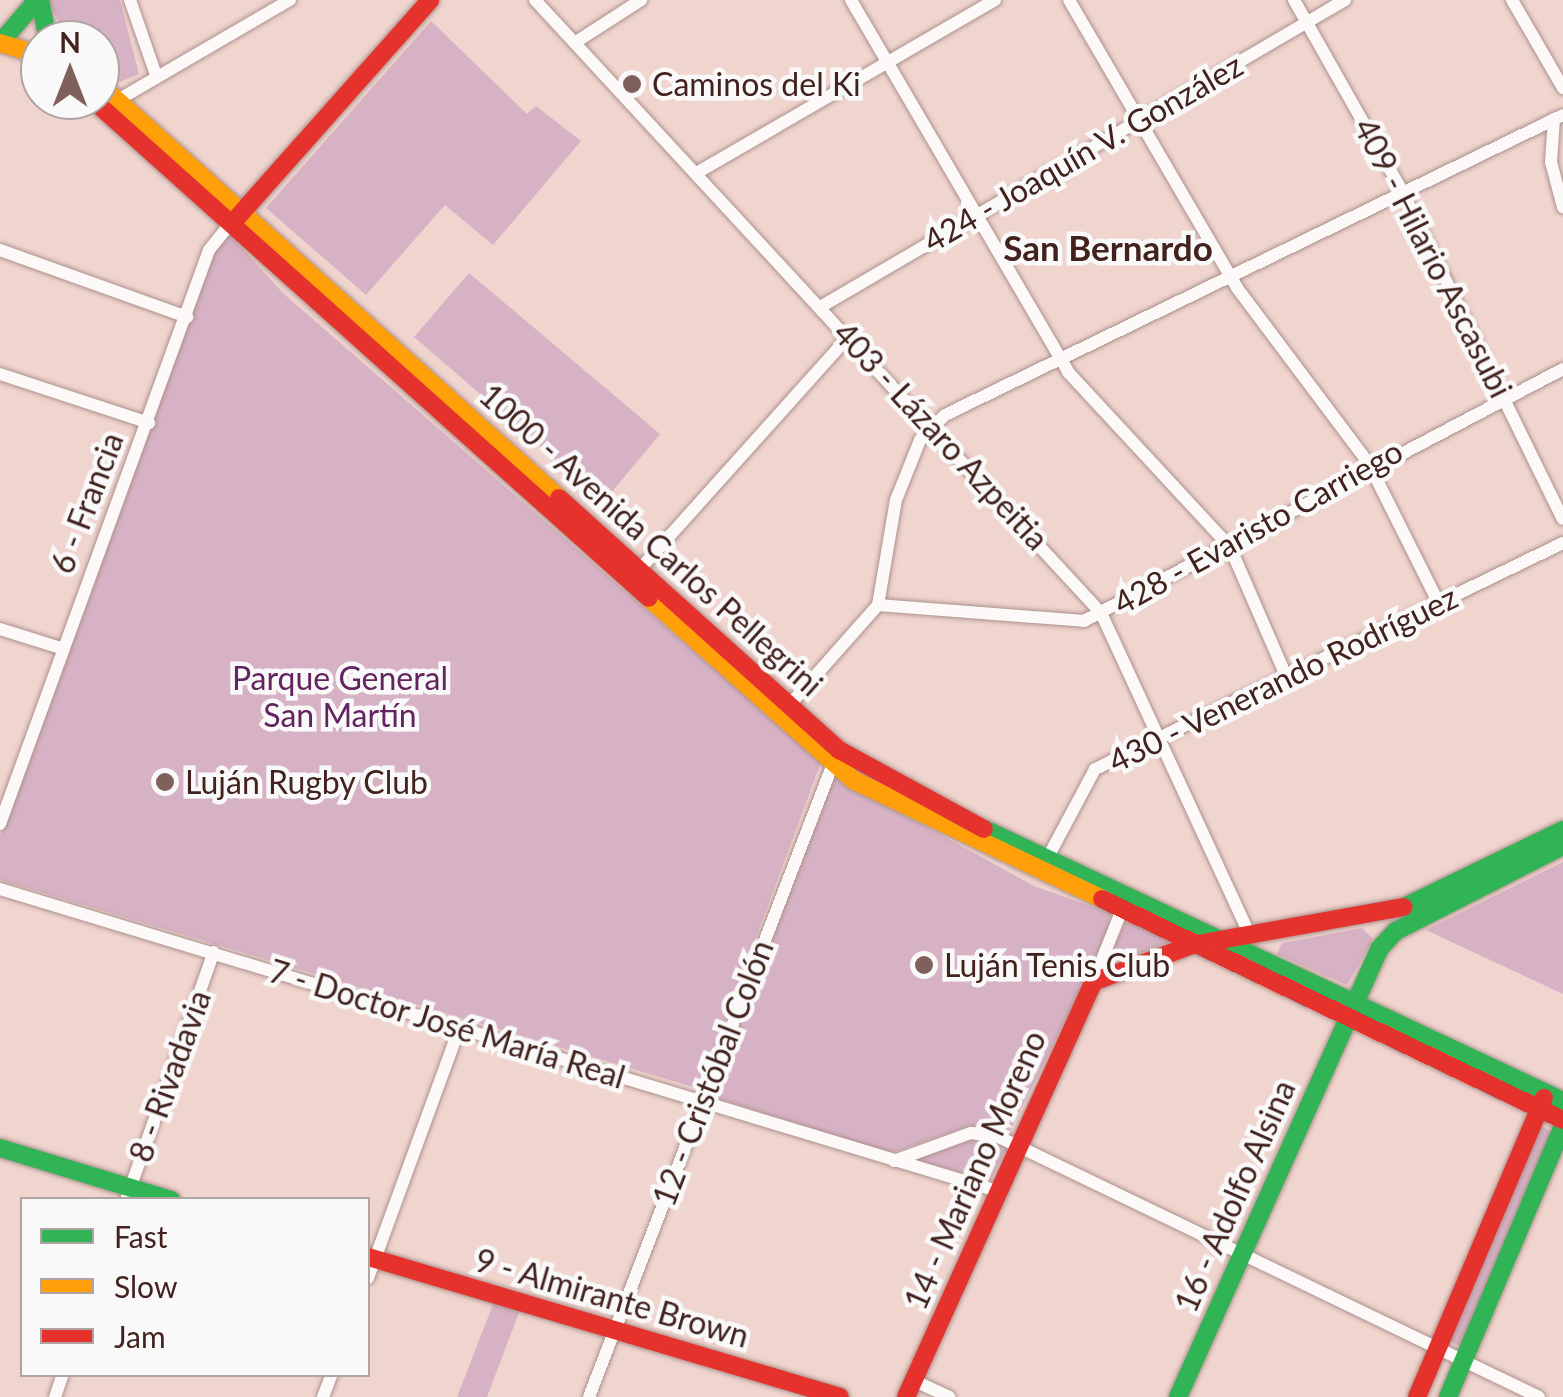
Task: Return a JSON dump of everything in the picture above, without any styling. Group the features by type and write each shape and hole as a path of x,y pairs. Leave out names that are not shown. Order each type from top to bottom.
{"main road":[{"path":"0,43 23,27 39,0"},
{"path":"236,219 430,0"},
{"name":"1000 - Avenida Carlos Pellegrini","path":"120,102 236,219 784,711 835,756 925,820 1192,946 1350,1010 1549,1101 1563,1123"},
{"name":"1000 - Avenida Carlos Pellegrini","path":"117,120 640,569 784,711"},
{"name":"1000 - Avenida Carlos Pellegrini","path":"835,756 1228,941 1350,1010"},
{"path":"1092,982 1192,946 1361,918 1432,896 1563,830"},
{"path":"1361,918 1379,949 1396,930 1563,846"},
{"name":"16 - Adolfo Alsina","path":"1178,1397 1379,949"},
{"name":"14 - Mariano Moreno","path":"909,1389 1092,982"},
{"path":"1416,1397 1549,1101"},
{"path":"1448,1397 1563,1123"},
{"path":"0,1148 128,1194"},
{"name":"9 - Almirante Brown","path":"371,1258 840,1397"}],"street":[{"path":"130,0 156,75"},
{"path":"120,99 288,0"},
{"name":"403 - Lázaro Azpeitia","path":"535,0 578,40 700,171 1101,613 1164,738 1251,937"},
{"path":"578,40 641,0"},
{"path":"850,0 1058,357 1230,547 1288,678"},
{"path":"700,171 995,0"},
{"path":"1069,0 1228,274 1370,464 1439,604"},
{"name":"409 - Hilario Ascasubi","path":"1294,0 1402,191 1563,519"},
{"name":"424 - Joaquín V. González","path":"822,306 1345,0"},
{"path":"1512,0 1563,88"},
{"path":"784,711 878,605 896,500 931,427 1058,357 1559,117"},
{"path":"1559,117 1551,162 1563,207"},
{"name":"6 - Francia","path":"0,824 210,250 236,219"},
{"path":"0,250 187,317"},
{"path":"640,569 848,337"},
{"name":"428 - Evaristo Carriego","path":"878,605 1073,622 1101,613 1230,547 1370,464 1563,370"},
{"path":"0,374 149,423"},
{"name":"430 - Venerando Rodríguez","path":"1047,859 1095,769 1563,543"},
{"path":"0,629 64,649"},
{"name":"12 - Cristóbal Colón","path":"588,1397 835,756"},
{"name":"7 - Doctor José María Real","path":"0,889 997,1191"},
{"name":"14 - Mariano Moreno","path":"1092,982 1122,912"},
{"name":"8 - Rivadavia","path":"128,1194 214,952"},
{"path":"371,1258 460,1027"},
{"path":"894,1161 971,1134 1018,1146 1539,1397"},
{"path":"909,1389 948,1397"}],"green space":[{"path":"48,0 120,0 139,74 120,82 120,20 58,20"},
{"path":"431,21 527,114 536,106 581,141 493,245 445,205 366,295 266,208"},
{"name":"Parque General San Martín","path":"228,233 283,293 821,762 700,1089 0,880 0,836 217,242"},
{"path":"469,273 660,434 604,501 414,337"},
{"name":"Luján Tenis Club","path":"835,776 1034,886 1110,913 1108,935 1010,1131 969,1126 891,1153 712,1097"},
{"path":"1563,862 1563,994 1426,930"},
{"path":"1126,921 1170,942 1105,966"},
{"path":"1362,928 1373,939 1347,985 1277,954 1282,943"},
{"path":"1540,1125 1552,1132 1465,1344 1455,1345 1448,1338"},
{"path":"981,1135 1007,1148 990,1181 916,1160"},
{"path":"494,1302 520,1310 487,1397 457,1397"}],"traffic: fast":[{"path":"0,43 37,0"},
{"path":"40,0 44,20"},
{"path":"984,829 1563,1101"},
{"path":"1404,907 1563,830"},
{"path":"1178,1397 1379,949 1396,931 1563,846"},
{"path":"1448,1397 1563,1126"},
{"path":"0,1148 161,1197"}],"traffic: slow":[{"path":"0,43 20,49"},
{"path":"120,103 559,498"},
{"path":"649,598 853,780 1102,899"}],"traffic: jam":[{"path":"235,220 430,0"},
{"path":"115,120 649,598"},
{"path":"559,498 839,750 984,829"},
{"path":"1102,899 1563,1120"},
{"path":"906,1397 1093,982 1192,945 1404,907"},
{"path":"1417,1397 1544,1098"},
{"path":"370,1258 840,1397"}],"place":[{"name":"Caminos del Ki","path":"632,84"},
{"name":"Luján Rugby Club","path":"165,782"},
{"name":"Luján Tenis Club","path":"924,965"}],"district":[{"name":"San Bernardo","path":"1108,247"}]}
